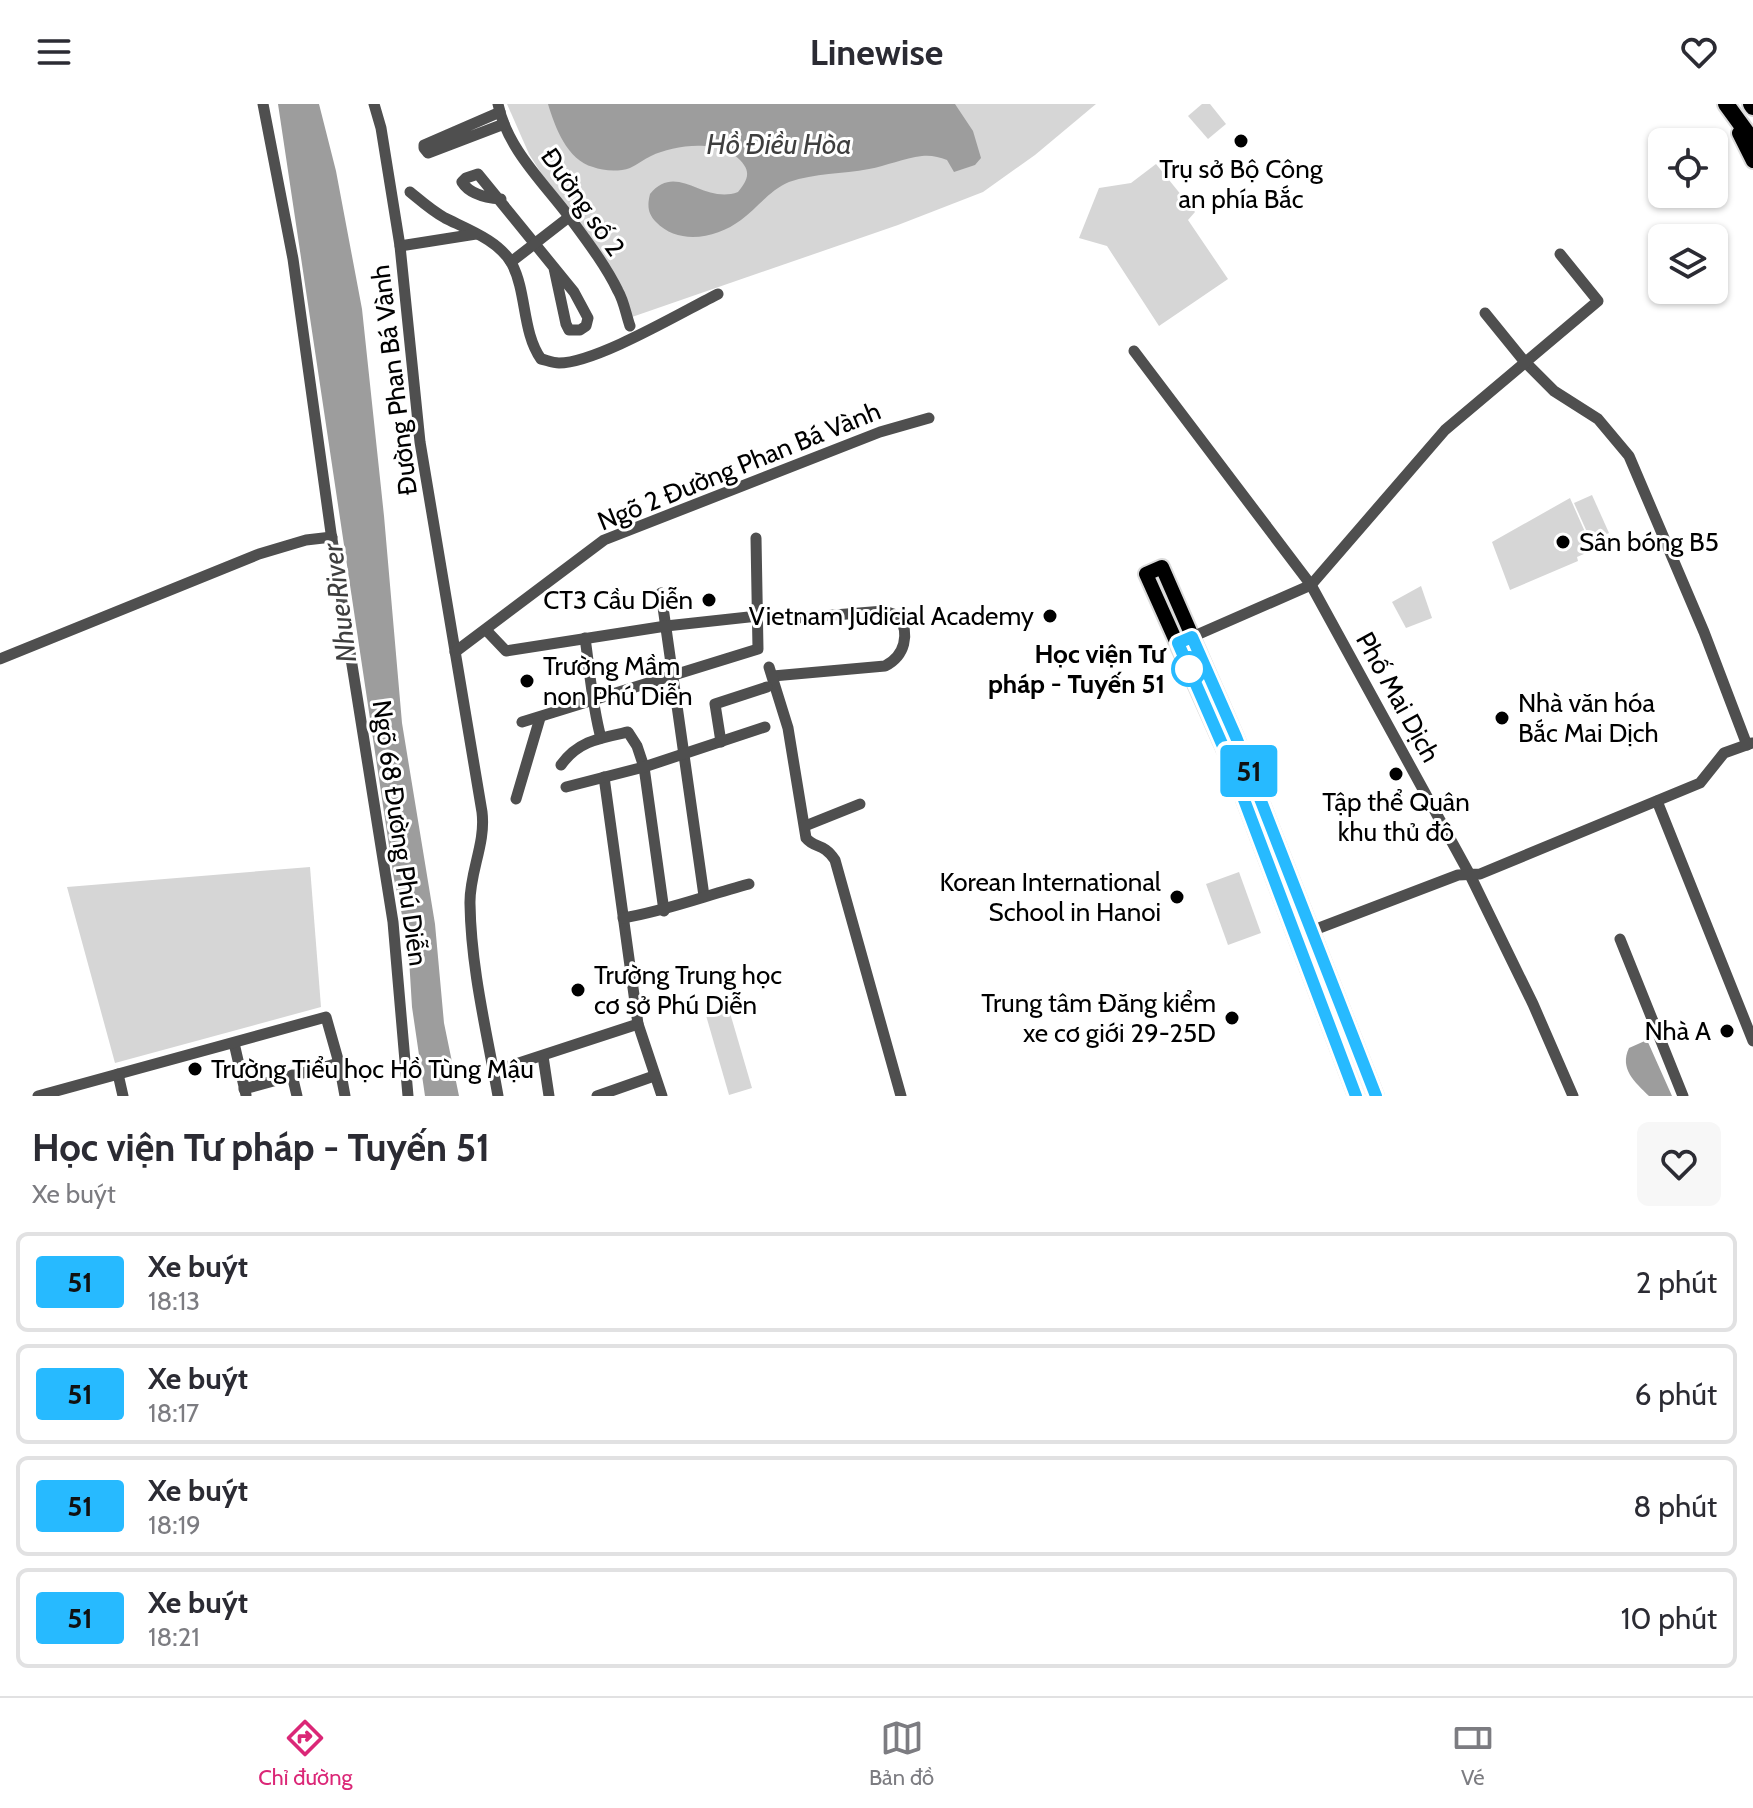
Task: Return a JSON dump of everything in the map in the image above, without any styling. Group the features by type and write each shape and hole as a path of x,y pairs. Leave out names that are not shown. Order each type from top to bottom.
{"highway":[{"path":"1726,104 1748,140"}],"main road":[{"path":"1717,104 1748,140 1753,161"},
{"path":"1185,640 1162,567 1146,574 1236,737 1356,1096"},
{"path":"1303,933 1376,1096"}],"street":[{"name":"Ngõ 68 Đường Phú Diễn","path":"263,104 293,259 332,537 393,922 408,1096"},
{"name":"Đường Phan Bá Vành","path":"374,104 400,246 420,442 484,828 469,901 474,956 498,1096"},
{"path":"499,108 424,145 424,148 428,153 504,124"},
{"name":"Đường số 2","path":"499,108 504,124 543,186 569,217 619,291 630,326"},
{"path":"410,192 444,217 498,247 511,262 524,298 534,349 541,359 558,363 586,358 718,294"},
{"path":"501,199 574,292 588,318 586,326 580,330 569,330 566,324 554,268"},
{"path":"511,262 569,217"},
{"path":"400,246 476,234"},
{"path":"1185,640 1311,585 1445,430 1598,301 1560,254"},
{"path":"1303,933 1458,875 1480,874 1700,783 1724,753 1750,743 1629,456 1598,419 1554,391 1524,361 1485,313"},
{"name":"Phố Mai Dịch","path":"1134,351 1311,585 1470,875 1533,1004 1573,1096"},
{"name":"Ngõ 2 Đường Phan Bá Vành","path":"455,652 604,540 880,432 929,418"},
{"path":"0,659 259,554 306,540 332,537"},
{"path":"522,722 758,649 756,538"},
{"path":"661,593 704,896"},
{"path":"721,742 715,704 770,676 885,666 900,654 906,626 899,616 884,611 772,620"},
{"path":"486,630 506,651 666,626 758,616"},
{"path":"585,638 601,738"},
{"path":"770,676 788,728 806,838 821,845 835,861 901,1096"},
{"path":"516,799 540,718"},
{"path":"566,787 644,767 765,727"},
{"path":"561,765 572,750 601,738 628,732 644,767 664,911"},
{"path":"604,777 638,1024 662,1096"},
{"path":"1657,801 1753,1041"},
{"path":"805,826 860,804"},
{"path":"623,918 664,911 749,884"},
{"path":"1620,939 1683,1096"},
{"path":"38,1096 326,1017 345,1096"},
{"path":"494,1071 638,1024"},
{"path":"234,1043 245,1092 339,1063"},
{"path":"543,1056 549,1096"},
{"path":"118,1074 123,1096"},
{"path":"292,1075 297,1096"},
{"path":"597,1096 654,1076"}],"shaded area":[{"path":"507,104 1096,104 1035,155 983,192 898,225 632,317 529,154"},
{"path":"1202,104 1210,104 1226,124 1208,139 1188,116"},
{"path":"1156,164 1195,212 1188,220 1228,279 1159,326 1107,246 1079,238 1099,188 1131,183"},
{"path":"1592,495 1609,533 1591,541 1574,503"},
{"path":"1570,498 1593,550 1577,557 1578,561 1510,590 1492,542"},
{"path":"1421,586 1432,618 1406,628 1392,602"},
{"path":"310,867 321,1007 115,1063 67,887"},
{"path":"1239,872 1261,933 1228,945 1206,884"},
{"path":"728,1006 752,1088 729,1095 705,1012"}],"water":[{"path":"278,104 319,104 336,171 362,309 402,723 435,924 444,1023 459,1096 425,1096 412,1007 408,942 394,879"},
{"name":"Hồ Điều Hòa","path":"548,104 955,104 973,131 981,158 975,165 954,172 947,160 925,156 869,169 799,179 776,190 731,226 710,235 687,237 665,230 653,219 649,210 650,194 660,185 670,182 680,182 713,193 738,192 747,172 736,156 713,147 687,146 661,152 626,169 597,168 584,163 569,150 558,132"},
{"path":"1647,1040 1672,1096 1649,1096 1627,1069 1629,1048"}],"bus line":[{"name":"51","path":"1356,1096 1229,760 1178,643 1192,637 1236,737 1376,1096"}],"place":[{"name":"Trụ sở Bộ Công an phía Bắc","path":"1241,141"},
{"name":"Sân bóng B5","path":"1563,542"},
{"name":"CT3 Cầu Diễn","path":"709,600"},
{"name":"Vietnam Judicial Academy","path":"1050,616"},
{"name":"Học viện Tư pháp - Tuyến 51","path":"1189,669"},
{"name":"Trường Mầm non Phú Diễn","path":"527,681"},
{"name":"Nhà văn hóa Bắc Mai Dịch","path":"1502,718"},
{"name":"Tập thể Quân khu thủ đô","path":"1396,774"},
{"name":"Korean International School in Hanoi","path":"1177,897"},
{"name":"Trường Trung học cơ sở Phú Diễn","path":"578,990"},
{"name":"Trung tâm Đăng kiểm xe cơ giới 29-25D","path":"1232,1018"},
{"name":"Nhà A","path":"1727,1031"},
{"name":"Trường Tiểu học Hồ Tùng Mậu","path":"195,1069"}],"water label":[{"name":"Nhue River","path":"339,603"}]}
